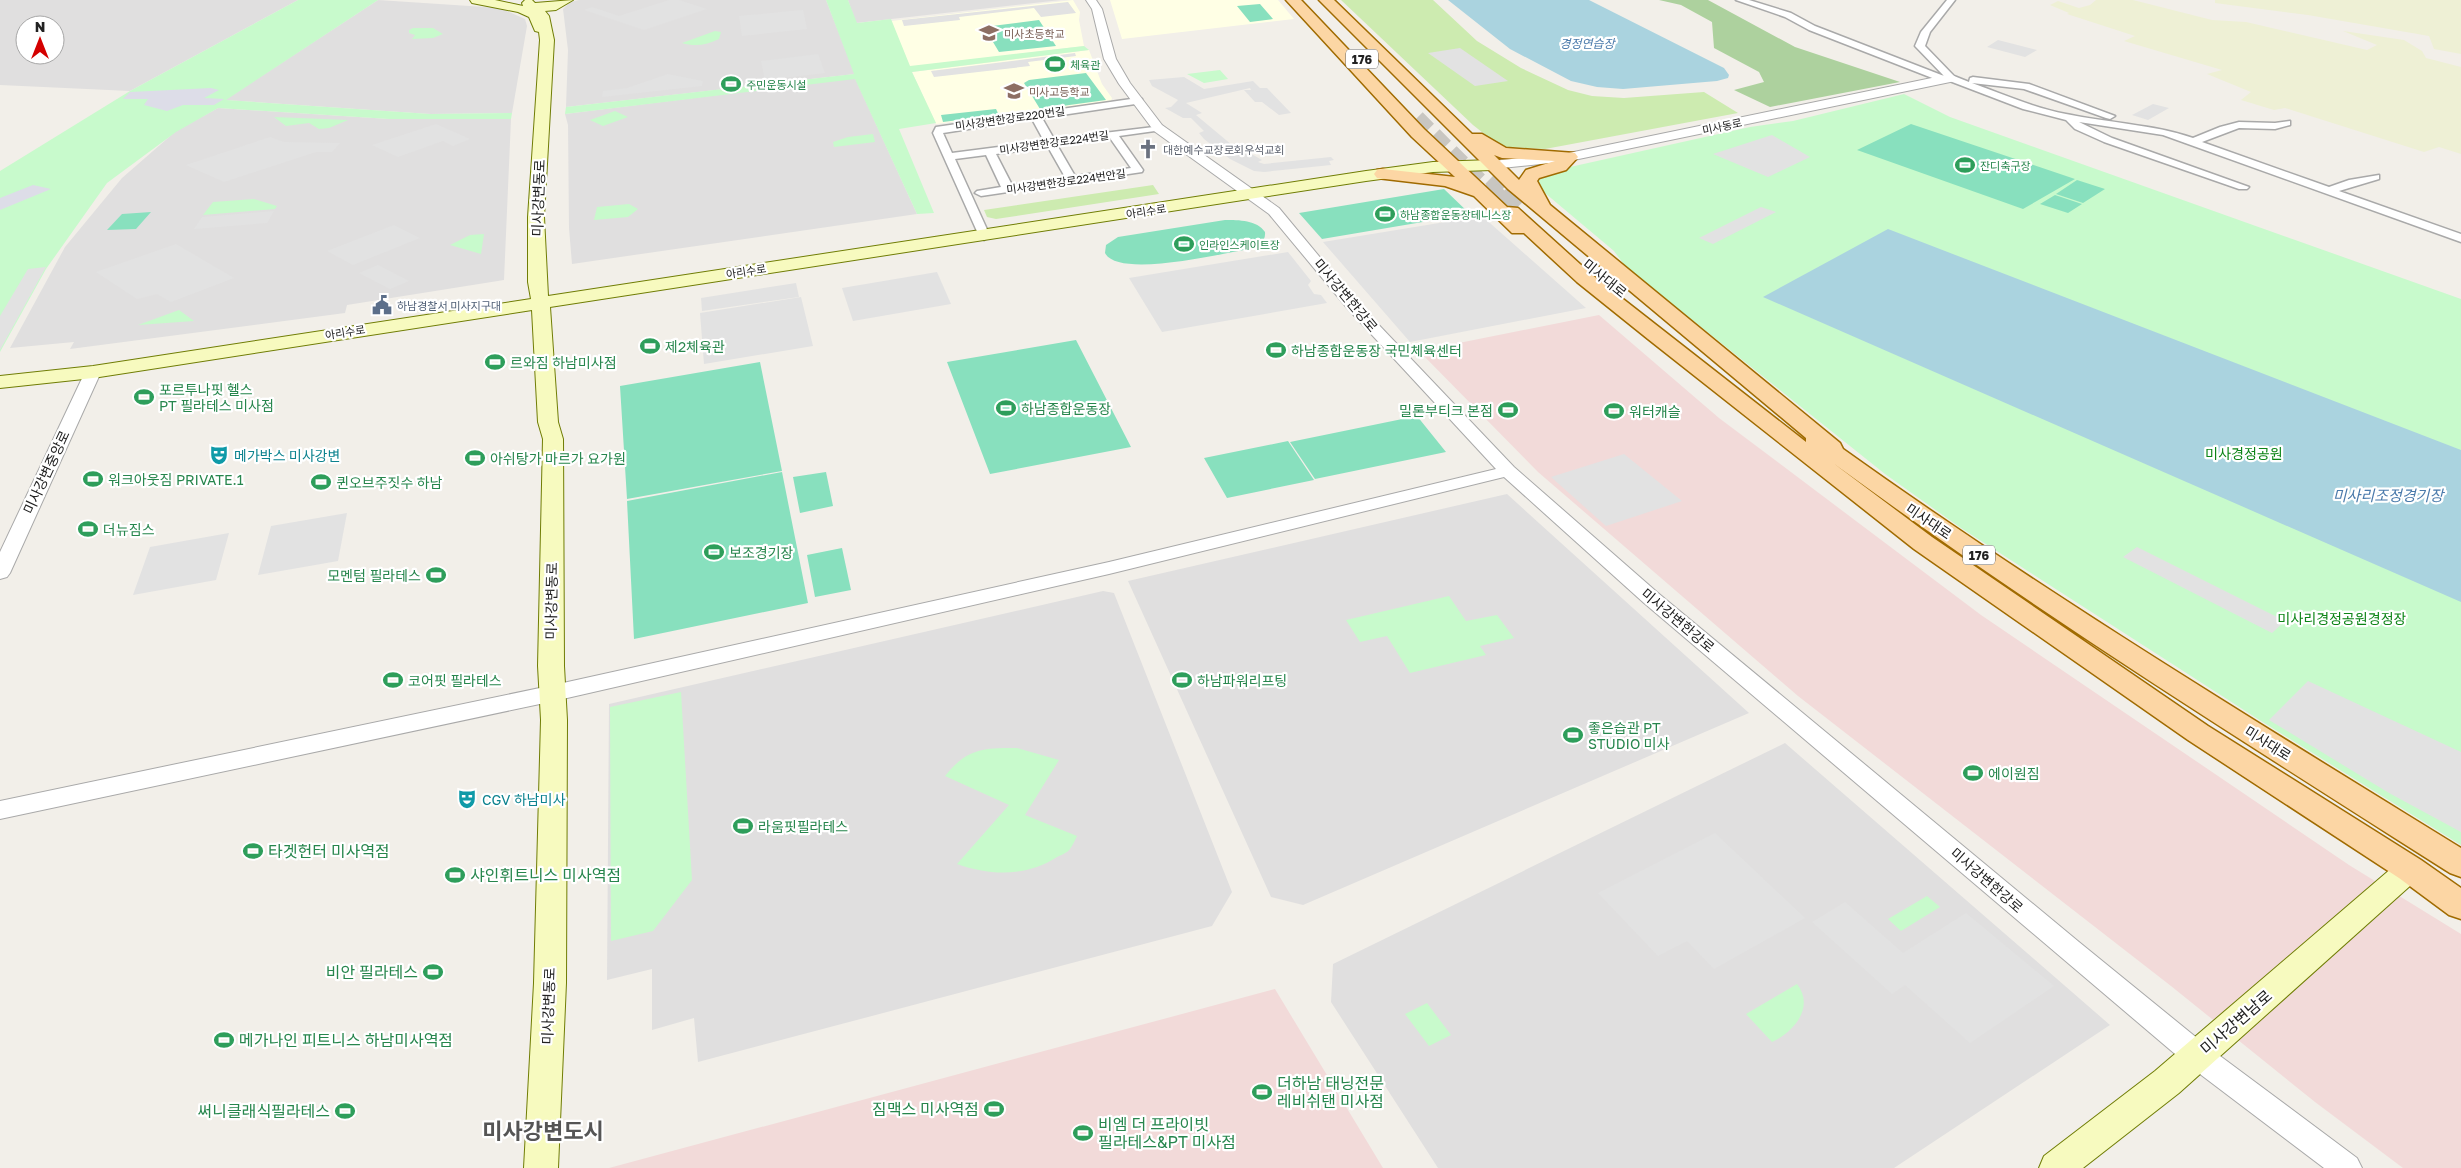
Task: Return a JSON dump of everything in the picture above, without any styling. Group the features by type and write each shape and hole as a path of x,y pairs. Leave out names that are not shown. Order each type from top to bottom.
{"main road":[{"path":"476,0 499,3 529,12 534,15 545,36"},
{"path":"498,0 532,4 562,2"},
{"path":"1294,0 1420,124 1445,138 1456,138 1459,131"},
{"name":"176","path":"1306,0 1420,124"},
{"name":"176","path":"1318,0 1420,124"},
{"path":"1326,0 1492,165 1519,211"},
{"path":"545,36 562,2"},
{"path":"532,4 543,16 545,36"},
{"name":"미사강변동로","path":"541,1168 550,983 554,693 550,666 554,438 548,422 543,320 539,302 536,217 545,36"},
{"path":"1420,124 1452,166 1479,193"},
{"path":"1383,174 1420,156 1422,148 1418,142 1420,124"},
{"path":"1459,131 1502,153 1569,157"},
{"path":"1519,211 1532,174 1560,166 1569,157"},
{"name":"아리수로","path":"0,382 93,372 539,302 1383,174 1452,166 1492,165"},
{"path":"1383,174 1448,181 1519,211"},
{"name":"미사대로","path":"1519,211 1727,374 1851,477 1923,543 2198,733 2410,869 2461,906"},
{"name":"미사대로","path":"1851,477 1932,524 2191,695 2461,864"},
{"name":"미사대로","path":"2410,869 2461,896"},
{"name":"미사강변남로","path":"2056,1168 2198,1056 2410,869"}],"street":[{"name":"미사강변한강로","path":"1091,0 1097,9 1110,59 1158,128 1254,194 1274,210 1352,304 1508,471 1658,604 2198,1056 2347,1168"},
{"path":"1740,0 1788,15 1812,28 2027,107 2065,117 2140,127"},
{"path":"1951,0 1926,32 1920,46 1947,78 2026,86 2140,127 2194,142 2461,238"},
{"name":"미사동로","path":"1492,165 1569,157 1947,78"},
{"name":"미사강변한강로220번길","path":"984,236 950,156 938,133 940,128 1138,101"},
{"path":"1035,115 1072,180"},
{"path":"2065,117 2079,127 2108,140 2243,188"},
{"path":"2194,142 2224,127 2251,124 2280,126 2286,124"},
{"name":"미사강변한강로224번길","path":"950,156 1158,128"},
{"name":"미사강변한강로224번안길","path":"981,193 1138,170 1113,134"},
{"path":"989,151 1008,189"},
{"path":"2329,191 2349,183 2375,177"},
{"name":"미사강변중앙로","path":"0,572 93,372"},
{"path":"0,810 554,693 1099,570 1508,471"}],"shaded area":[{"path":"0,0 298,0 130,91 0,85"},
{"path":"378,0 500,8 525,19 527,26 512,113 430,114 225,100"},
{"path":"579,0 826,0 855,74 566,107 568,50 563,9 570,2"},
{"path":"669,0 679,0 707,9 644,30 584,10 592,7 619,16"},
{"path":"848,0 1061,0 856,23"},
{"name":"미사초등학교","path":"1073,0 1080,12 1079,20 1084,46 910,67 891,21"},
{"path":"1110,0 1278,0 1294,19 1122,39"},
{"path":"2096,0 2133,0 2212,20 2246,22 2367,50 2377,45 2343,31 2404,40 2422,51 2426,58 2461,67 2461,154 2439,147 2424,152 2285,108 2274,110 2241,100 2251,92 2207,74 2222,70 2124,41 2135,36 2067,14 2069,13 2050,5 2058,1 2079,8 2090,5"},
{"path":"2215,0 2461,0 2461,54 2434,49 2429,36 2308,15 2215,3"},
{"path":"1068,2 1076,13 1041,17 1034,8 959,17 960,20 904,26 902,20"},
{"path":"803,10 807,29 742,36 739,16"},
{"path":"1998,40 2037,50 2025,57 1987,47"},
{"path":"1460,48 1508,81 1475,86 1428,53"},
{"name":"미사고등학교","path":"1089,50 1102,84 1112,98 1111,101 936,124 912,72"},
{"path":"1075,53 1076,56 1028,62 1030,66 934,77 931,71"},
{"path":"818,54 825,73 765,80 761,61"},
{"path":"668,74 703,81 702,86 602,97 603,91 627,88"},
{"path":"1184,77 1204,89 1253,81 1260,88 1267,88 1291,113 1279,115 1262,102 1255,102 1244,90 1251,90 1250,88 1186,103 1202,113 1196,115 1238,150 1244,153 1248,152 1262,160 1258,162 1264,164 1331,157 1334,160 1329,161 1331,165 1264,172 1254,171 1230,159 1204,139 1199,133 1204,131 1191,118 1183,118 1165,108 1171,107 1178,100 1152,86 1149,80"},
{"path":"855,78 917,214 572,264 569,228 568,125 565,114"},
{"path":"211,88 219,90 204,98 224,99 214,105 183,105 167,111 144,105 148,99 123,99 130,92"},
{"path":"2153,104 2169,108 2148,120 2132,115"},
{"path":"218,108 389,119 511,119 504,280 347,305 345,313 70,349 74,342 10,348 65,247 122,178 176,131"},
{"path":"436,124 470,139 453,146 443,141 398,157 372,145"},
{"path":"1772,135 1810,157 1768,177 1713,154"},
{"path":"270,137 284,142 340,143 332,152 316,152 224,182 186,165"},
{"path":"33,185 51,189 0,210 0,198"},
{"path":"1761,207 1776,212 1713,244 1699,238"},
{"path":"274,211 267,223 194,229 202,217"},
{"path":"1482,216 1586,308 1410,342 1323,242"},
{"path":"394,225 420,238 353,265 327,251"},
{"path":"176,244 234,278 171,302 157,294 137,299 96,272"},
{"path":"1288,252 1311,281 1308,285 1314,294 1321,295 1327,303 1162,332 1129,278"},
{"path":"378,265 409,281 390,289 359,273"},
{"path":"46,267 0,350 0,316 28,269"},
{"path":"937,272 951,304 853,321 842,288"},
{"path":"796,283 799,297 702,311 701,298"},
{"path":"801,297 813,346 704,364 700,313"},
{"path":"1599,315 1719,418 1981,615 2349,865 2461,934 2461,1168 2403,1168 2315,1102 2171,986 1798,696 1538,472 1419,351"},
{"path":"1624,454 1682,501 1606,526 1551,477"},
{"path":"1507,494 1749,713 1303,905 1271,897 1128,581"},
{"path":"347,513 338,561 258,575 271,526"},
{"path":"229,533 216,580 133,595 150,547"},
{"path":"2137,547 2285,621 2272,633 2123,557"},
{"path":"1103,591 1114,593 1232,892 1212,926 698,1062 694,1018 652,1030 652,969 607,980 609,704"},
{"path":"2308,681 2461,752 2461,832 2389,793 2269,720"},
{"path":"1785,743 2110,1025 1894,1168 1438,1168 1331,1002 1333,964"},
{"path":"1715,833 1805,918 1714,969 1687,941 1658,956 1598,893"},
{"path":"1845,902 1903,953 1966,913 2054,986 1970,1043 1905,985 1892,994 1812,922"},
{"path":"1275,989 1383,1168 609,1168"}],"green space":[{"path":"298,0 378,0 226,100 430,114 512,113 511,119 389,119 218,108 176,132 107,183 46,269 0,352 0,171 130,91"},
{"path":"826,0 848,0 857,23 891,19 910,66 1084,46 1089,50 912,72 936,123 899,129 934,213 917,214 855,79 565,114 566,107 854,74"},
{"path":"1341,0 1433,0 1477,41 1521,68 1568,90 1592,96 1624,98 1704,92 1738,113 1545,149 1507,147 1497,144 1473,125"},
{"path":"1659,0 1708,0 1795,47 1900,82 1770,107 1734,90 1764,82 1759,72 1714,48 1712,22 1681,5"},
{"path":"1260,4 1273,19 1250,22 1237,6"},
{"path":"1039,20 1056,46 999,52 984,27"},
{"path":"413,28 433,28 443,34 433,38 412,39 415,35 409,33 409,30"},
{"path":"715,31 721,32 719,39 710,43 696,45 682,43"},
{"path":"1220,70 1228,79 1204,83 1187,74"},
{"path":"1086,73 1106,100 1040,109 1024,83 1029,80"},
{"name":"미사경정공원","path":"1904,94 1950,117 2461,299 2461,845 2261,721 1961,528 1885,474 1626,267 1614,251 1539,188 1536,179 1543,173 1750,127 1793,121"},
{"path":"996,109 999,115 943,122 941,115"},
{"path":"615,111 628,117 603,126 590,120"},
{"path":"274,117 348,120 329,128 319,129 309,123 286,126"},
{"name":"잔디축구장","path":"1911,124 2075,179 2023,209 1857,150"},
{"path":"873,134 875,142 834,147 833,142 848,137"},
{"path":"2077,180 2105,189 2083,203 2056,194"},
{"path":"1153,185 1159,194 996,219 987,217 984,210"},
{"name":"하남종합운동장테니스장","path":"1444,189 1470,214 1322,239 1299,213"},
{"path":"2055,195 2082,204 2068,213 2040,204"},
{"path":"254,199 277,206 275,209 203,215 213,202"},
{"path":"629,204 638,209 628,217 594,220 597,207"},
{"path":"151,212 136,229 107,230 122,214"},
{"name":"인라인스케이트장","path":"1225,220 1236,220 1257,225 1265,232 1263,241 1249,249 1196,259 1150,264 1129,264 1114,260 1105,253 1106,245 1118,237"},
{"path":"484,234 481,254 450,245 470,235"},
{"path":"179,310 194,321 138,325"},
{"path":"1076,340 1131,447 990,474 947,362"},
{"path":"760,362 782,471 627,499 620,386"},
{"path":"1417,416 1446,452 1315,479 1290,442"},
{"path":"1288,441 1314,480 1227,498 1204,458"},
{"name":"보조경기장","path":"782,472 808,603 634,639 627,501"},
{"path":"826,472 833,506 800,513 793,477"},
{"path":"842,548 851,590 815,597 807,555"},
{"path":"1449,596 1466,621 1497,615 1514,638 1480,646 1486,655 1410,673 1387,636 1360,642 1346,620"},
{"path":"681,692 692,880 653,931 611,941 610,707"},
{"path":"995,748 1017,748 1059,760 1025,815 1077,836 1073,844 1067,852 1045,864 1021,871 983,871 957,864 1009,805 945,776 961,760 977,751"},
{"path":"1927,896 1940,907 1901,931 1888,919"},
{"path":"1797,984 1804,1001 1800,1018 1788,1032 1772,1042 1746,1014"},
{"path":"1427,1003 1451,1035 1429,1046 1405,1014"}],"water":[{"name":"경정연습장","path":"1448,0 1589,0 1724,68 1729,75 1728,78 1717,81 1623,89 1597,87 1571,81 1510,49"},
{"name":"미사리조정경기장","path":"1888,229 2461,450 2461,602 1763,297"}],"tunnel":[{"path":"1417,118 1498,199"},
{"path":"1491,178 1522,209"}],"place":[{"name":"미사초등학교","path":"989,33"},
{"name":"체육관","path":"1055,64"},
{"name":"주민운동시설","path":"731,84"},
{"name":"미사고등학교","path":"1014,91"},
{"name":"대한예수교장로회우석교회","path":"1148,149"},
{"name":"잔디축구장","path":"1965,165"},
{"name":"하남종합운동장테니스장","path":"1385,214"},
{"name":"인라인스케이트장","path":"1184,244"},
{"name":"하남경찰서 미사지구대","path":"382,305"},
{"name":"제2체육관","path":"650,346"},
{"name":"하남종합운동장 국민체육센터","path":"1276,350"},
{"name":"르와짐 하남미사점","path":"495,362"},
{"name":"포르투나핏 헬스 PT 필라테스 미사점","path":"144,397"},
{"name":"하남종합운동장","path":"1006,408"},
{"name":"밀론부티크 본점","path":"1508,410"},
{"name":"워터캐슬","path":"1614,411"},
{"name":"메가박스 미사강변","path":"219,455"},
{"name":"아쉬탕가 마르가 요가원","path":"475,458"},
{"name":"워크아웃짐 PRIVATE.1","path":"93,479"},
{"name":"퀸오브주짓수 하남","path":"321,482"},
{"name":"더뉴짐스","path":"88,529"},
{"name":"보조경기장","path":"714,552"},
{"name":"모멘텀 필라테스","path":"436,575"},
{"name":"코어핏 필라테스","path":"393,680"},
{"name":"하남파워리프팅","path":"1182,680"},
{"name":"좋은습관 PT STUDIO 미사","path":"1573,735"},
{"name":"에이원짐","path":"1973,773"},
{"name":"CGV 하남미사","path":"467,799"},
{"name":"라움핏필라테스","path":"743,826"},
{"name":"타겟헌터 미사역점","path":"253,851"},
{"name":"샤인휘트니스 미사역점","path":"455,875"},
{"name":"비안 필라테스","path":"433,972"},
{"name":"메가나인 피트니스 하남미사역점","path":"224,1040"},
{"name":"더하남 태닝전문 레비쉬탠 미사점","path":"1262,1092"},
{"name":"짐맥스 미사역점","path":"994,1109"},
{"name":"써니클래식필라테스","path":"345,1111"},
{"name":"비엠 더 프라이빗 필라테스&PT 미사점","path":"1083,1133"}],"district":[{"name":"미사강변도시","path":"543,1130"}],"park label":[{"name":"미사리경정공원경정장","path":"2342,618"}]}
